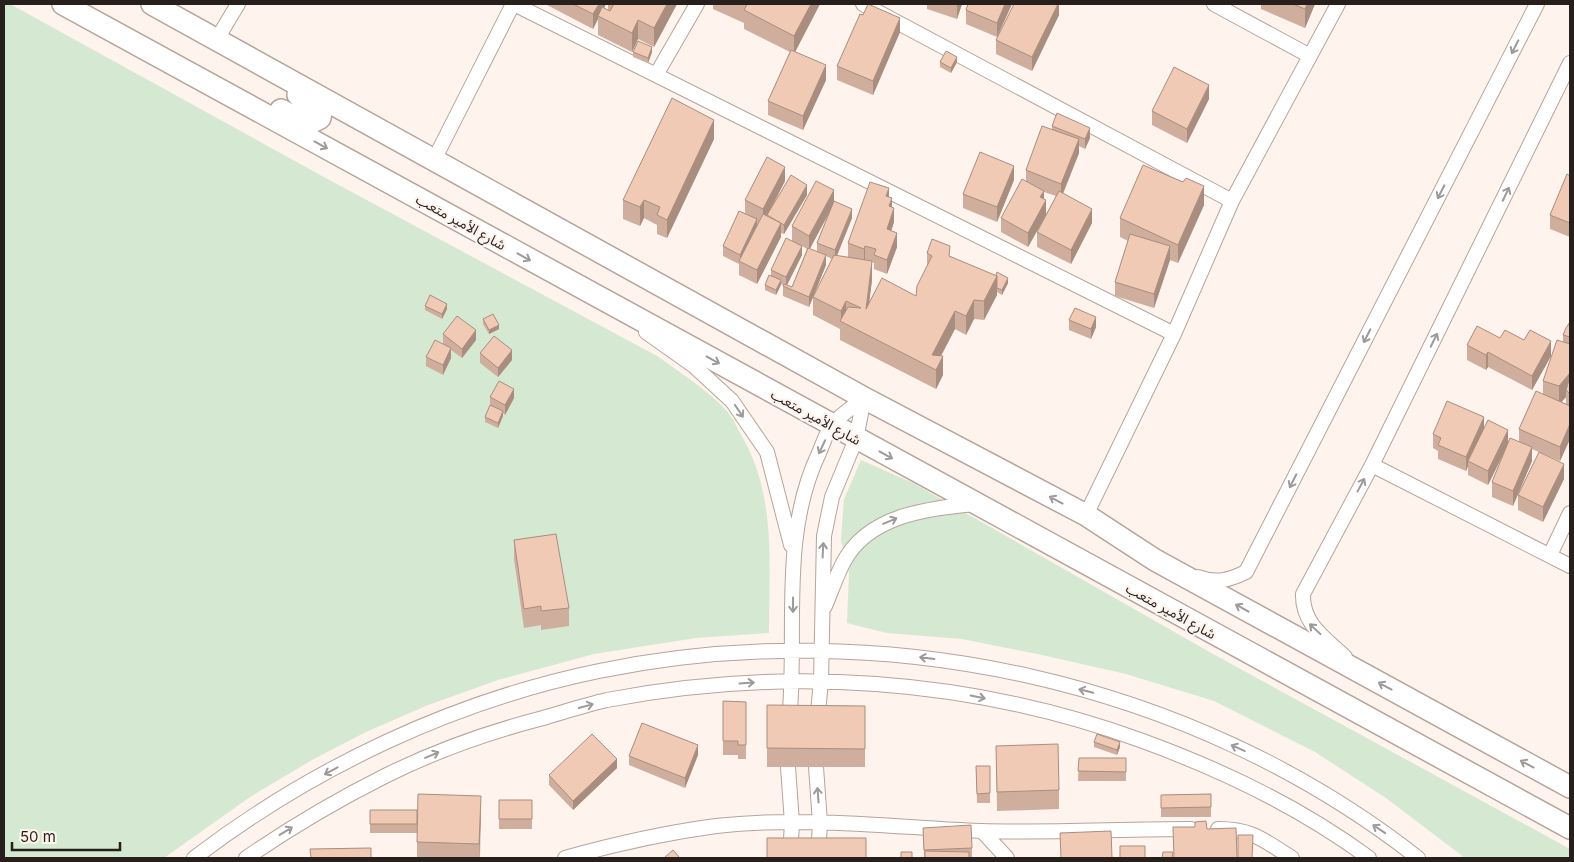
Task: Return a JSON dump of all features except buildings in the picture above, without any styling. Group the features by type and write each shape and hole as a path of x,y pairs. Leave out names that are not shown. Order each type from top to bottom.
{"main road":[{"name":"شارع الأمير متعب","path":"63,4 974,504 1570,828"},
{"path":"152,4 864,398 1086,515 1155,560 1570,787"},
{"path":"84,15 298,119 312,122 320,118 320,113 312,104 218,39"}],"street":[{"path":"218,39 238,4"},
{"path":"434,160 513,4 1174,334"},
{"path":"656,75 697,4"},
{"path":"863,4 1232,201"},
{"path":"1214,4 1310,56"},
{"path":"1086,515 1174,334 1232,201 1338,4"},
{"path":"1155,560 1208,581 1226,581 1246,572 1537,4"},
{"path":"1364,675 1309,623 1303,607 1303,594 1372,465 1570,63"},
{"path":"592,294 694,366 732,401 767,452 790,518 794,556 793,681 789,724"},
{"path":"790,518 832,425 864,398"},
{"path":"816,724 821,681 824,536 832,497 856,439 864,398"},
{"path":"1372,465 1570,566"},
{"path":"822,613 844,562 862,538 886,522 926,509 974,504"},
{"path":"1550,555 1570,513"},
{"path":"194,858 259,812 374,748 435,722 504,697 598,672 644,664 698,656 793,652 900,655 966,664 1105,696 1188,726 1264,760 1324,792 1383,831 1418,858"},
{"path":"246,858 336,802 387,775 446,749 513,726 605,701 702,686 793,681 894,684 961,693 1096,725 1176,753 1250,786 1308,818 1369,858"},
{"path":"788,767 792,823 790,857"},
{"path":"816,767 820,822 818,857"},
{"path":"565,858 644,838 717,826 820,822 982,831 1241,829 1254,834 1292,858"},
{"path":"982,831 1007,858"}],"green space":[{"path":"4,4 10,4 322,176 657,356 710,395 732,418 752,456 760,480 765,505 770,556 769,633 696,638 594,654 498,680 428,705 366,732 312,760 250,797 164,858 4,858"},
{"path":"861,460 913,483 1213,654 1570,849 1570,858 1465,858 1386,798 1315,752 1214,701 1126,674 1042,655 962,639 887,633 847,623 849,573 841,540 844,499"}]}
